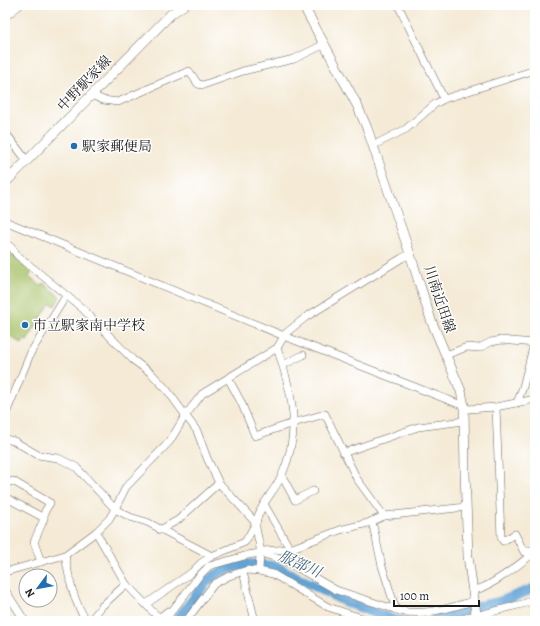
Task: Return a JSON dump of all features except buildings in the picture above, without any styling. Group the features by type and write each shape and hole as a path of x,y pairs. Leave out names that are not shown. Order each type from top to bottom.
{"main road":[{"name":"中野駅家線","path":"5,183 171,14 184,5"},
{"name":"川南近田線","path":"303,5 357,105 374,145 431,320 456,377 464,406 468,556 476,616"}],"street":[{"path":"5,16 20,5"},
{"path":"398,5 444,99"},
{"path":"92,95 103,100 118,102 189,71 198,84 203,85 243,72 294,59 324,44"},
{"path":"374,145 406,129 435,104 444,99 535,70"},
{"path":"5,132 27,161"},
{"path":"5,221 284,336 464,406 468,409 496,407 535,399"},
{"path":"5,243 99,325 133,360 151,373 167,390 197,431 207,458 219,483 256,523 260,554 259,571"},
{"path":"5,572 65,555 96,532 109,519 126,487 170,441 185,416 202,394 277,348 284,336 306,317 410,254"},
{"path":"6,411 31,352 66,296"},
{"path":"446,355 467,348 479,348 491,342 501,340 535,343"},
{"path":"517,403 523,387 530,355 535,346"},
{"path":"146,604 191,573 201,563 212,556 245,542 256,523 264,504 282,476 291,450 293,423 291,395 277,348"},
{"path":"283,365 303,355"},
{"path":"228,378 241,402 255,436 324,414 357,479 384,516"},
{"path":"496,407 501,537 503,541 515,534 524,552 535,550"},
{"path":"343,452 418,427 464,421"},
{"path":"5,439 14,441 38,455 58,458 76,467 115,509 130,517 147,522 212,556"},
{"path":"282,476 295,500 313,491"},
{"path":"5,486 7,483 13,481 50,503 45,511 44,518 34,542 41,562"},
{"path":"160,530 178,520 219,483"},
{"path":"5,497 44,518"},
{"path":"264,504 290,549"},
{"path":"260,554 263,550 290,549 340,530 384,516 466,507"},
{"path":"372,521 382,566 396,610"},
{"path":"96,532 126,584 156,615 160,617 175,607"},
{"path":"472,590 476,590 493,582 535,550"},
{"path":"164,621 200,575 209,566 248,555 260,554 284,560 336,590 396,610 410,617 473,602"},
{"path":"65,555 70,580 80,610 89,621 102,606 126,584"},
{"path":"186,621 214,584 229,576 247,570 273,574 328,606 371,621"},
{"path":"229,576 244,576 247,573 259,571"},
{"path":"244,576 255,621"},
{"path":"5,590 25,621"},
{"path":"460,621 470,616 476,616 526,603 535,597"}],"green space":[{"name":"市立駅家南中学校","path":"5,249 32,273 29,276 41,286 44,283 60,297 55,306 50,303 27,341 24,340 22,344 5,333"}],"waterway":[{"name":"服部川","path":"176,621 208,580 224,570 250,564 275,566 344,601 393,620 404,621"},
{"name":"服部川","path":"430,621 499,602 535,588"}],"place":[{"name":"駅家郵便局","path":"74,146"},
{"name":"市立駅家南中学校","path":"25,325"}]}
